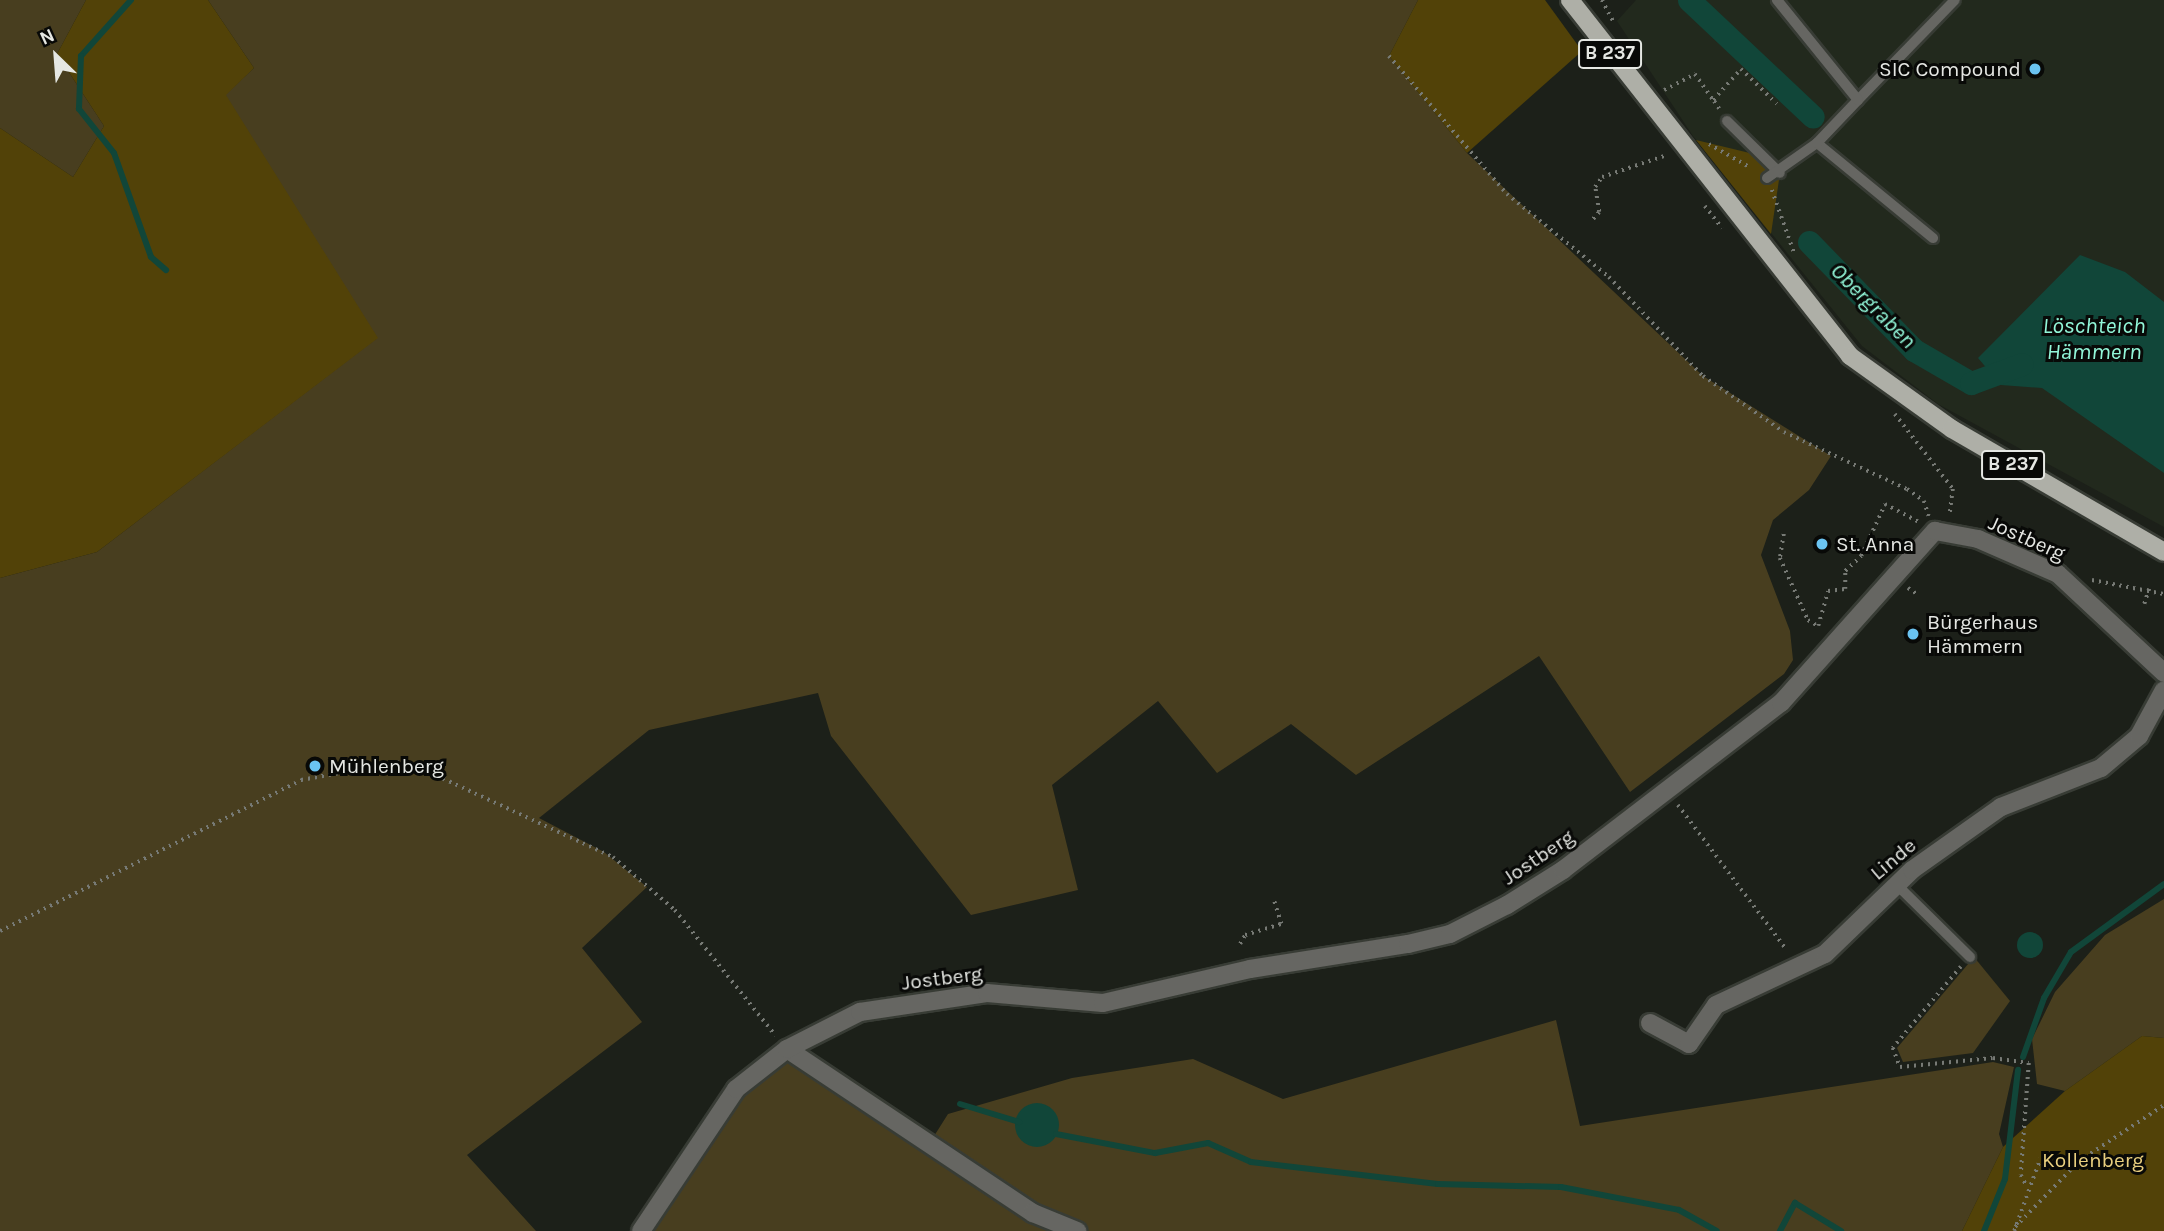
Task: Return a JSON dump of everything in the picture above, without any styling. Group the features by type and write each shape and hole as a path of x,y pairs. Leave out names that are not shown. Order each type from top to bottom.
{"main road":[{"name":"B 237","path":"1570,0 1647,102 1674,150 1850,356 1952,429 2164,552"}],"street":[{"name":"Jostberg","path":"642,1231 736,1089 787,1049 860,1012 987,993 1103,1003 1450,934 1563,870 1781,703 1931,533 1978,539 2059,575 2164,673"},
{"name":"Linde","path":"1650,1023 1689,1044 1716,1005 1825,954 1896,884 2001,807 2101,768 2139,736 2164,690"},
{"path":"787,1049 1033,1213 1077,1231"}],"lane":[{"path":"1777,0 1858,100"},
{"path":"1768,178 1780,173 1817,143 1955,0"},
{"path":"1727,121 1780,173"},
{"path":"1817,143 1933,238"},
{"path":"1896,884 1970,957"}],"path":[{"path":"1388,56 1507,194 1609,277 1703,376 1784,432 1907,489 1924,501 1931,533"},
{"path":"1713,100 1741,69 1777,104"},
{"path":"1647,102 1695,74 1727,121"},
{"path":"1593,219 1599,212 1595,187 1602,177 1674,150 1695,136 1768,178 1800,271 1788,282"},
{"path":"1895,414 1953,489 1953,502"},
{"path":"1784,534 1780,558 1808,620 1818,626 1828,591 1845,589 1845,571 1861,556 1885,504 1916,518 1931,533"},
{"path":"2059,575 2149,589 2164,594"},
{"path":"2144,604 2149,589"},
{"path":"0,931 301,780 404,761 613,857 675,910 787,1049"},
{"path":"1668,792 1782,942"},
{"path":"1240,944 1245,935 1281,924 1274,901"},
{"path":"1970,957 1893,1048 1900,1067 1993,1058 2029,1063 2021,1175 2026,1185"},
{"path":"2014,1229 2079,1161 2164,1105"},
{"path":"2014,1229 2026,1185 2040,1159"}],"shaded area":[{"path":"0,0 86,0 57,54 104,126 73,177 0,128"},
{"path":"208,0 1418,0 1389,56 1467,153 1703,376 1831,456 1809,490 1773,520 1761,555 1790,631 1793,660 1784,674 1630,792 1539,656 1356,775 1291,724 1217,773 1158,701 1052,785 1078,890 971,915 831,736 818,693 649,730 539,818 604,852 647,887 582,948 642,1022 467,1155 536,1231 0,1231 0,578 97,552 377,338 225,95 254,68"},
{"path":"1636,0 2164,0 2164,527 1938,404 1862,346 1693,136 1617,21"},
{"path":"2164,899 2164,1038 2142,1036 2065,1091 2037,1084 2032,1039 2055,992 2105,935"},
{"path":"1974,957 2010,1001 1973,1053 1903,1062 1897,1048"},
{"path":"1556,1020 1580,1126 1993,1062 2014,1067 1999,1134 2003,1147 1962,1231 642,1231 736,1089 787,1049 929,1144 948,1114 1072,1078 1193,1059 1283,1099"}],"green space":[{"path":"86,0 208,0 254,68 226,95 378,338 97,552 0,578 0,128 73,177 104,126 57,54"},
{"path":"1418,0 1545,0 1582,51 1467,153 1389,56"},
{"path":"1696,140 1758,155 1780,173 1771,234"},
{"name":"Kollenberg","path":"2142,1036 2164,1038 2164,1231 1962,1231 2003,1147 2065,1091"}],"water":[{"name":"Löschteich Hämmern","path":"2080,255 2125,272 2164,302 2164,473 2042,388 2001,385 1978,358"},
{"path":"2030,932 2039,936 2043,945 2039,954 2030,958 2021,954 2017,945 2021,936"},
{"path":"1037,1103 1046,1104 1053,1109 1058,1116 1058,1134 1053,1141 1046,1146 1037,1147 1028,1146 1021,1141 1016,1134 1015,1125 1016,1116 1021,1109 1028,1104"}],"waterway":[{"path":"131,0 81,56 79,109 114,153 151,257 166,270"},
{"name":"Obergraben","path":"1689,0 1813,117"},
{"name":"Obergraben","path":"1809,242 1914,350 1971,383 2022,364"},
{"path":"2023,1057 2044,998 2071,952 2164,884"},
{"path":"1984,1231 2005,1179 2018,1070"},
{"path":"960,1104 1019,1122"},
{"path":"1056,1134 1155,1153 1208,1143 1251,1162 1438,1184 1561,1187 1679,1210 1717,1231"},
{"path":"1780,1231 1795,1203 1841,1231"}],"place":[{"name":"SIC Compound","path":"2035,69"},
{"name":"St. Anna","path":"1822,544"},
{"name":"Bürgerhaus Hämmern","path":"1913,634"},
{"name":"Mühlenberg","path":"315,766"}]}
